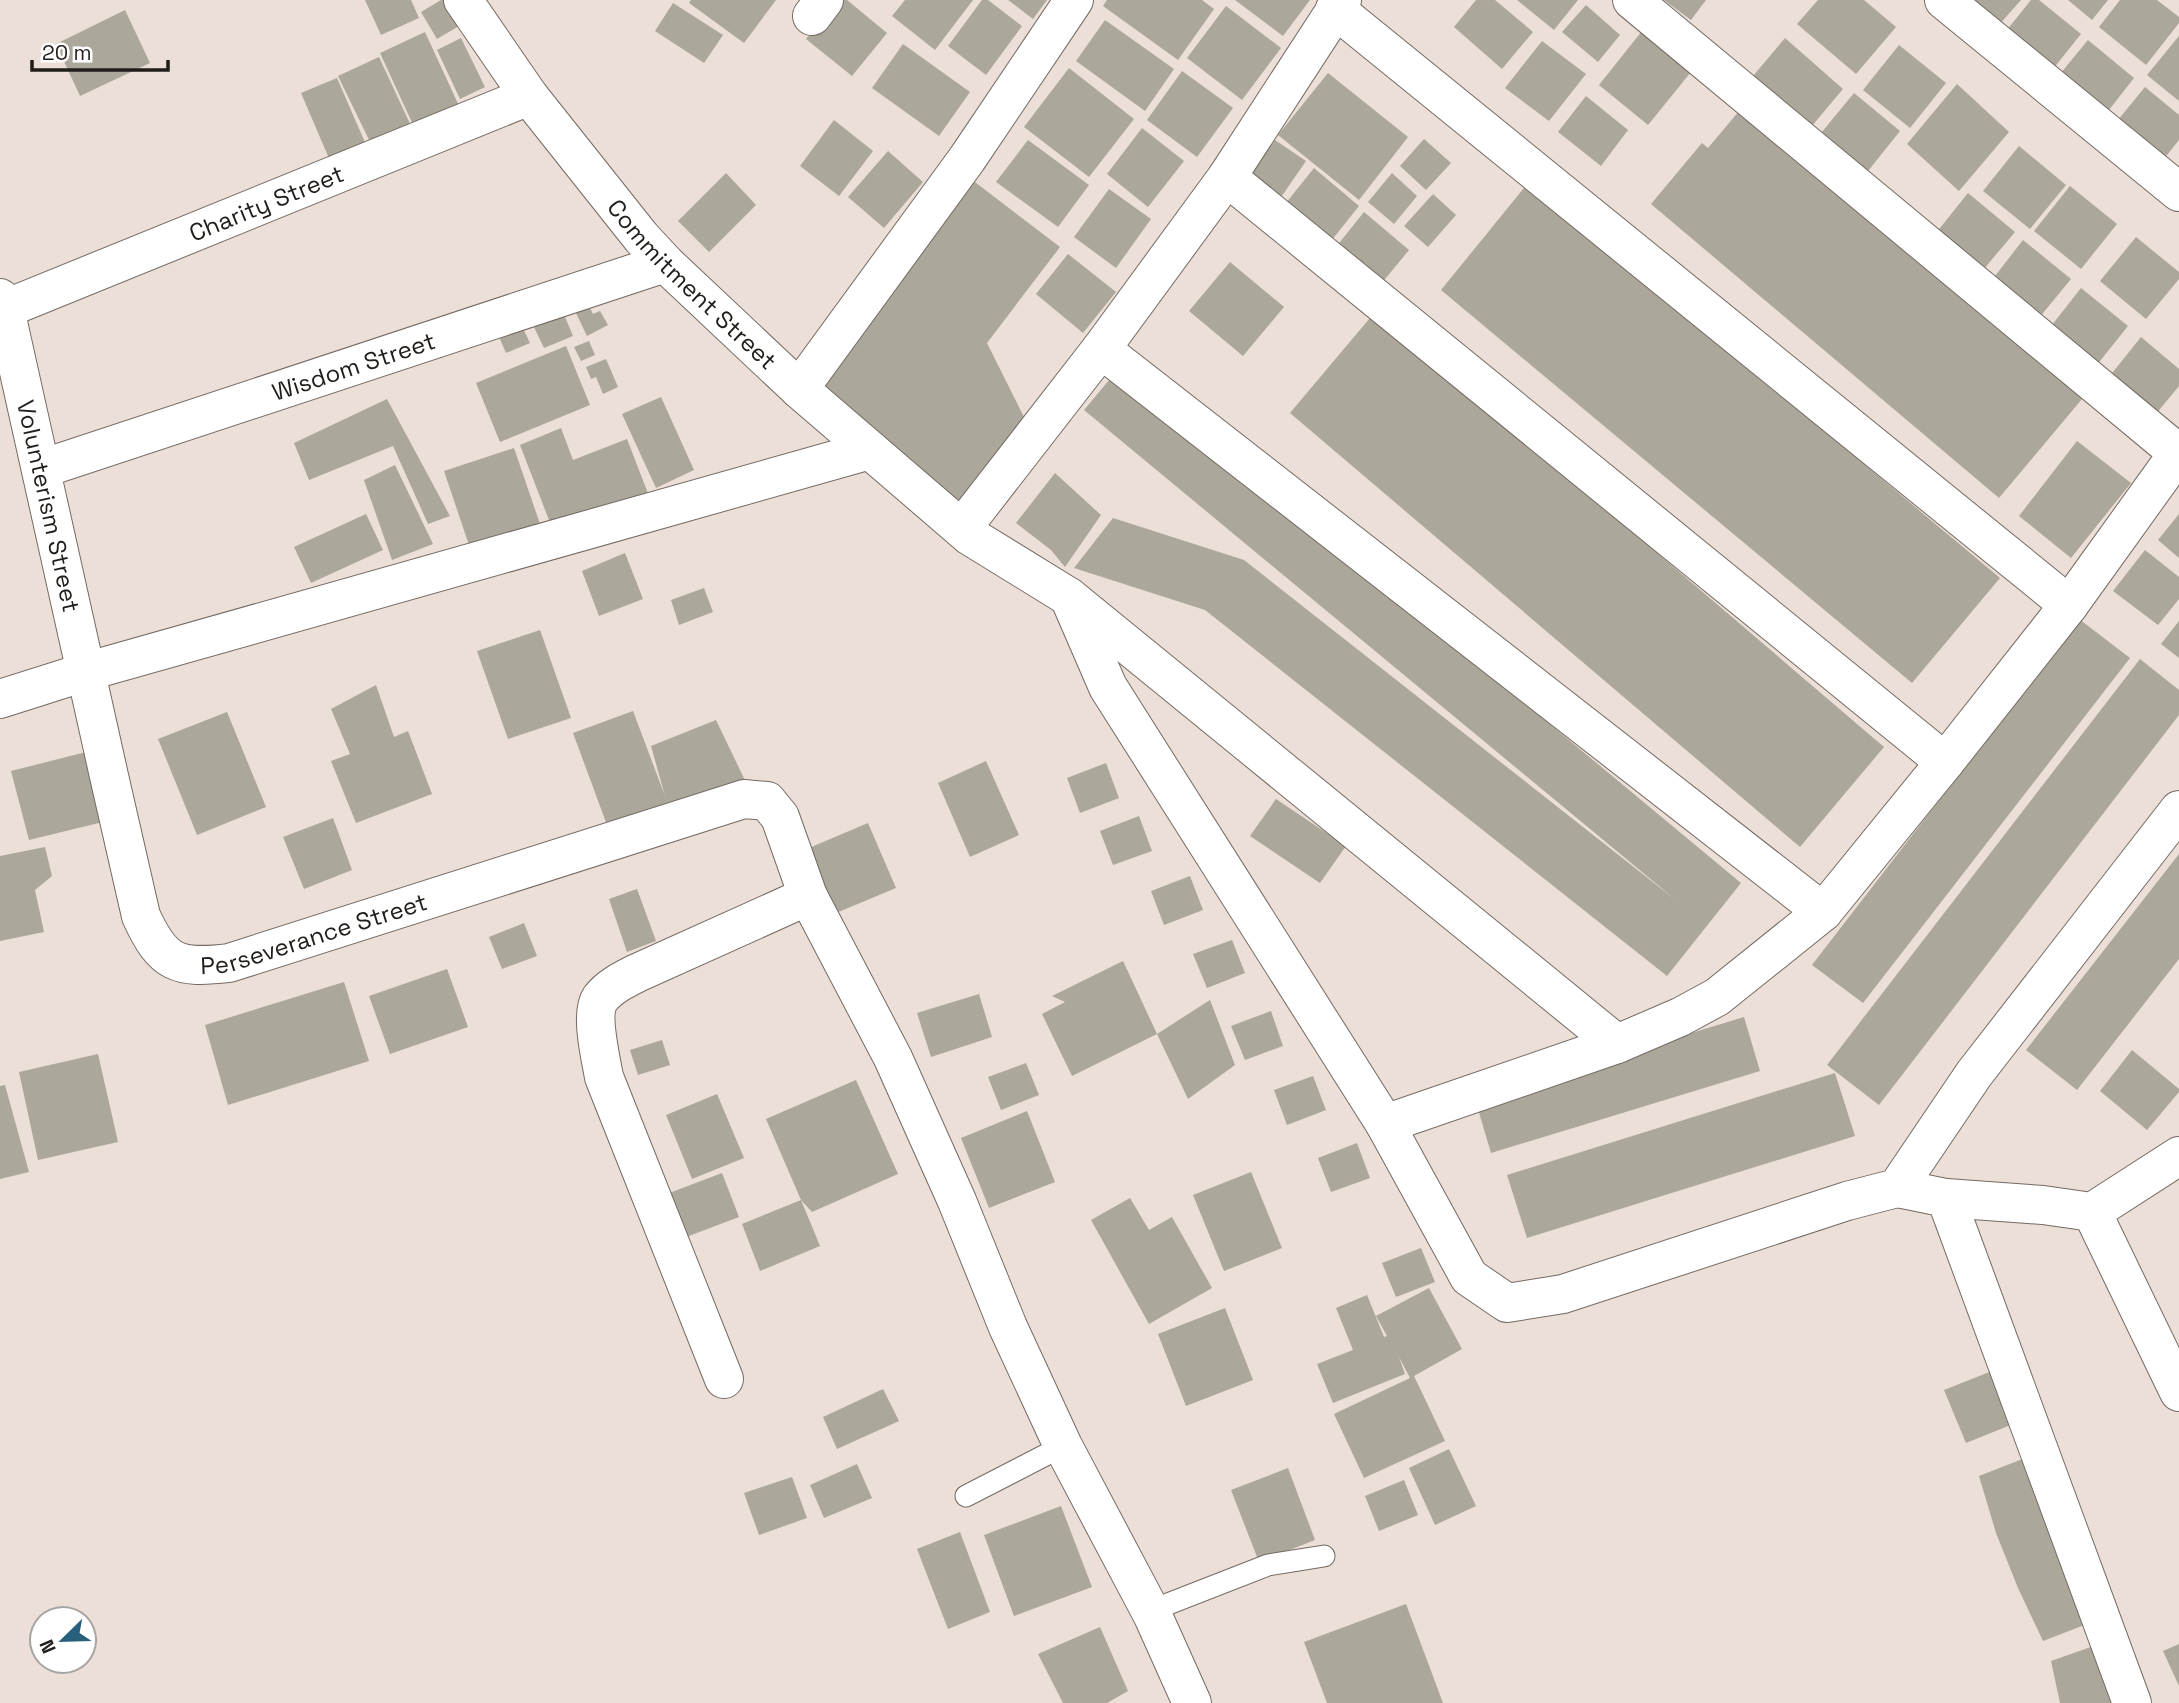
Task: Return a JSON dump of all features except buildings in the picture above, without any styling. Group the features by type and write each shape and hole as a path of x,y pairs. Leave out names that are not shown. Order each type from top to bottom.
{"street":[{"name":"Commitment Street","path":"463,0 528,96 641,237 799,389 961,528 1069,597 1617,1044"},
{"path":"799,389 967,159 1074,0"},
{"path":"1385,1124 1617,1044 1680,1017 1717,998 1823,912 2069,606 2179,453 1632,0"},
{"path":"1944,0 2179,192"},
{"path":"961,528 1101,349 1227,177 1339,5 2069,606"},
{"name":"Charity Street","path":"2,304 528,96"},
{"path":"1227,177 1945,762"},
{"name":"Wisdom Street","path":"41,469 665,263"},
{"name":"Volunterism Street","path":"2,304 85,672"},
{"path":"1101,349 1823,912"},
{"path":"0,699 85,672 870,450"},
{"path":"1069,597 1108,687 1385,1124 1469,1277 1507,1303 1563,1294 1847,1201 1897,1188 1946,1198 2043,1205 2092,1212 2179,1156"},
{"name":"Perseverance Street","path":"85,672 141,916 152,941 167,956 184,965 229,963 744,799 767,801 780,817 808,896"},
{"path":"1897,1188 1974,1074 2179,810"},
{"path":"723,1378 604,1077 596,1030 598,1002 614,985 636,973 808,896 893,1058 957,1201 1008,1327 1063,1446 1150,1612 1192,1703"},
{"path":"1946,1198 2132,1703"},
{"path":"2092,1212 2179,1392"}],"lane":[{"path":"966,1496 1063,1446"},
{"path":"1150,1612 1268,1565 1324,1556"}]}
